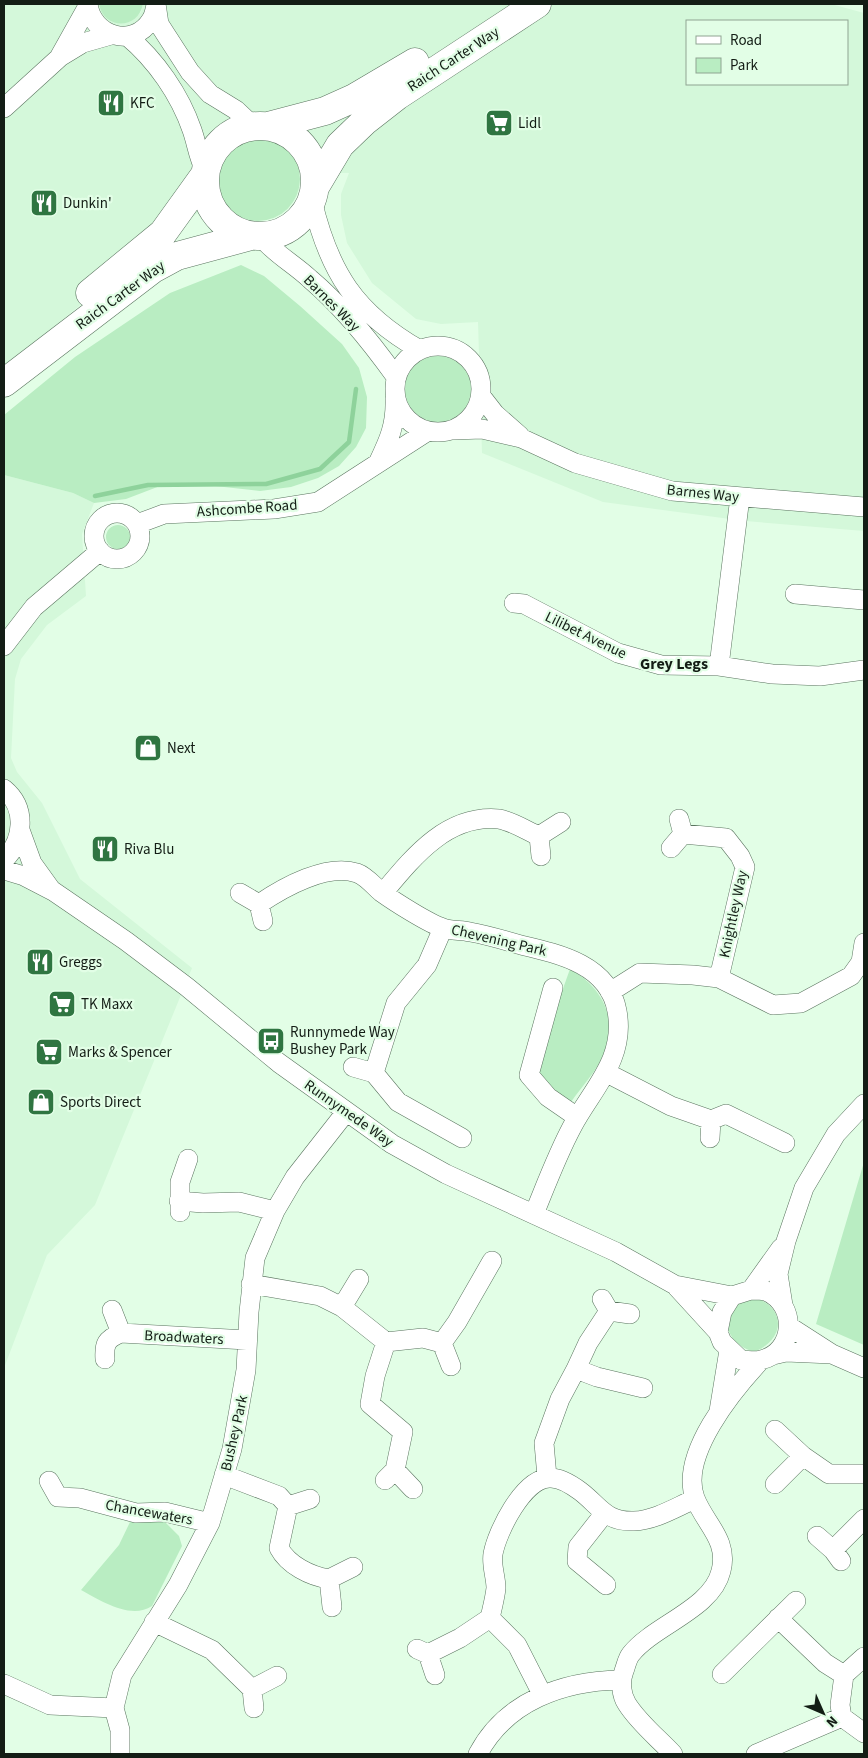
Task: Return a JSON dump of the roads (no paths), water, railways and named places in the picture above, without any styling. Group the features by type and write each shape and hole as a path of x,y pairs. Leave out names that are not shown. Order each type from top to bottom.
{"highway":[{"name":"Raich Carter Way","path":"260,126 325,111 354,98 423,57 502,4"},
{"name":"Raich Carter Way","path":"314,194 340,145 365,121 397,96 537,4"},
{"path":"260,126 294,137 304,147 311,159 314,194 301,217 286,230 256,236 238,232 216,216 205,190 205,173 212,152 220,142 230,134 260,126"},
{"name":"Raich Carter Way","path":"4,360 126,265 163,233 205,173"},
{"name":"Raich Carter Way","path":"4,383 153,269 177,256 256,236"}],"street":[{"path":"156,4 159,24 190,72 210,94 260,126"},
{"path":"4,108 60,58 83,43 141,31 152,19 156,4"},
{"path":"88,5 93,20 101,29 119,36 156,65 179,101 193,131 198,156 205,173"},
{"path":"60,58 88,5"},
{"name":"Barnes Way","path":"314,194 320,234 328,255 351,293 383,325 420,350"},
{"name":"Barnes Way","path":"256,236 272,251 311,279 334,302 396,376"},
{"path":"378,463 390,438 396,418 395,396 396,376 406,360 420,350 442,346 453,348 465,355 479,375 481,396 472,416 454,430 428,431 416,427 406,419 399,408 395,396"},
{"name":"Barnes Way","path":"481,396 495,414 521,438"},
{"name":"Barnes Way","path":"454,430 482,429 521,438 575,463 672,491 864,507"},
{"name":"Ashcombe Road","path":"137,524 164,514 274,509 318,502 428,431"},
{"path":"719,666 740,497"},
{"path":"124,514 137,524 140,532 140,541 130,555 121,559 112,558 100,551 94,538 95,529 107,515 124,514"},
{"path":"4,646 34,607 100,551"},
{"path":"795,594 864,600"},
{"name":"Lilibet Avenue","path":"514,603 524,604 618,653 662,665 719,666 772,674 820,676 864,670"},
{"name":"Runnymede Way","path":"4,789 12,796 17,806 20,830 32,863 53,891"},
{"path":"383,893 430,841 460,823 500,819 539,836"},
{"path":"539,836 561,822"},
{"path":"4,860 12,850 20,830"},
{"name":"Knightley Way","path":"678,834 726,838 740,856 745,867 719,978"},
{"path":"539,836 540,856"},
{"name":"Runnymede Way","path":"4,870 24,876 53,891 134,947 279,1063 392,1144 446,1174 616,1252 675,1285 732,1296"},
{"name":"Chevening Park","path":"240,892 261,913 276,893 326,871 358,873 383,893 443,928 471,932 562,955 582,963 598,976 610,992 617,1010 619,1037 607,1073 577,1117 534,1214"},
{"path":"374,1073 396,1003 427,965 443,928"},
{"name":"Knightley Way","path":"610,992 640,973 693,975 719,978 772,1005 801,1003 851,976 861,962 864,943"},
{"path":"553,988 529,1075 548,1097 577,1117"},
{"path":"353,1067 374,1073 398,1102 462,1138"},
{"path":"607,1073 671,1106 710,1129 726,1114 785,1143"},
{"path":"673,1754 637,1718 625,1702 620,1680 629,1656 646,1639 702,1600 719,1580 722,1556 719,1538 695,1499 692,1468 719,1413 767,1358 787,1340 790,1326 789,1317 783,1305 778,1274 786,1240 804,1188 836,1134 864,1104"},
{"name":"Bushey Park","path":"121,1754 120,1730 114,1708 122,1675 178,1585 210,1524 224,1476 240,1411 246,1370 255,1258 275,1211 296,1177 346,1112"},
{"path":"188,1160 180,1182 180,1206 239,1202 275,1211"},
{"path":"751,1290 786,1240"},
{"path":"442,1343 457,1322 492,1262"},
{"path":"342,1307 359,1279"},
{"path":"252,1284 320,1296 342,1307 386,1342 423,1338 442,1343"},
{"name":"Runnymede Way","path":"675,1285 718,1332"},
{"path":"783,1305 766,1291 751,1290 732,1296 722,1312 718,1332 729,1350 741,1360 767,1358 786,1352 832,1354"},
{"path":"548,1477 544,1443 560,1399 576,1370 605,1305 630,1314"},
{"path":"105,1359 104,1346 110,1338 121,1334 112,1310"},
{"path":"790,1326 832,1354 864,1368"},
{"name":"Broadwaters","path":"121,1334 247,1340"},
{"path":"386,1342 375,1376 370,1404 403,1432 390,1475 413,1489"},
{"path":"442,1343 451,1366"},
{"path":"719,1413 729,1350"},
{"path":"576,1370 597,1378 644,1388"},
{"path":"775,1430 803,1456 829,1474 864,1474"},
{"path":"775,1484 803,1456"},
{"path":"224,1476 279,1496 288,1506"},
{"path":"435,1675 422,1652 460,1638 490,1618 496,1588 492,1557 497,1537 512,1508 532,1486 548,1477 560,1479 581,1492 604,1514 615,1519 635,1521 658,1515 695,1499"},
{"name":"Chancewaters","path":"52,1496 80,1498 136,1513 165,1512 210,1524"},
{"path":"288,1506 310,1499"},
{"path":"288,1506 279,1548 285,1559 316,1577 328,1579 353,1567"},
{"path":"604,1514 578,1546 577,1561 606,1585"},
{"path":"817,1536 837,1555 864,1519"},
{"path":"328,1579 332,1606"},
{"path":"722,1674 796,1601"},
{"path":"490,1618 517,1645 542,1694"},
{"path":"778,1618 825,1663 844,1675"},
{"path":"154,1622 212,1650 252,1689 254,1708"},
{"path":"864,1657 844,1675 840,1705 842,1717 864,1732"},
{"path":"252,1689 277,1676"},
{"path":"478,1754 484,1743 515,1710 542,1694 575,1684 620,1680"},
{"path":"4,1684 50,1705 114,1708"},
{"path":"756,1754 842,1717"}],"waterway":[{"path":"95,496 148,485 266,484 320,469 349,442 356,389"}],"place":[{"name":"KFC","path":"111,103"},
{"name":"Lidl","path":"499,123"},
{"name":"Dunkin'","path":"44,203"},
{"name":"Next","path":"148,748"},
{"name":"Riva Blu","path":"105,849"},
{"name":"Greggs","path":"40,962"},
{"name":"TK Maxx","path":"62,1004"},
{"name":"Runnymede Way Bushey Park","path":"271,1041"},
{"name":"Marks & Spencer","path":"49,1052"},
{"name":"Sports Direct","path":"41,1102"}],"district":[{"name":"Grey Legs","path":"674,663"}]}
